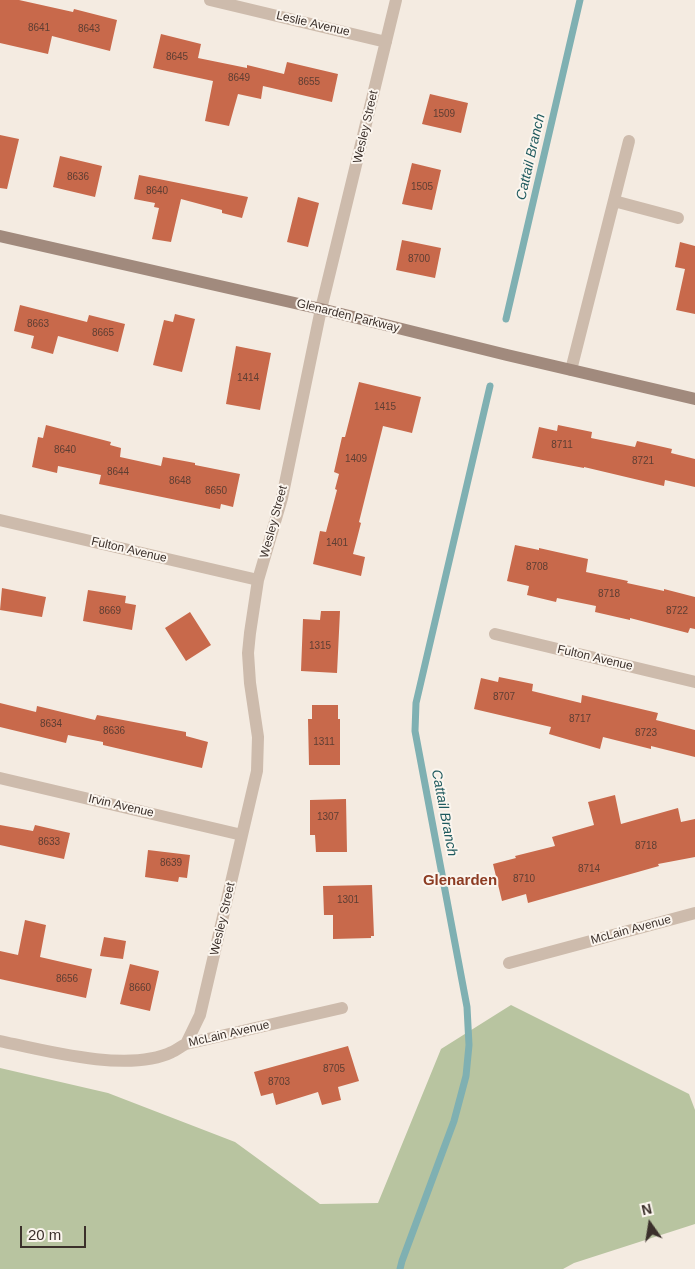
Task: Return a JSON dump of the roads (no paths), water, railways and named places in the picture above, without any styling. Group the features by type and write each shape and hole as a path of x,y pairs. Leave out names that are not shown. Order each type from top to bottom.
{"street":[{"name":"Leslie Avenue","path":"210,0 386,42"},
{"name":"Wesley Street","path":"186,1044 200,1016 255,783 259,755 248,653 258,580 282,498 321,309 396,0"},
{"path":"571,370 630,141"},
{"path":"614,201 678,218"},
{"name":"Glenarden Parkway","path":"0,236 321,309 695,399"},
{"name":"Fulton Avenue","path":"0,520 258,580"},
{"name":"Fulton Avenue","path":"495,634 695,682"},
{"name":"Irvin Avenue","path":"0,778 242,835"},
{"name":"McLain Avenue","path":"509,963 695,913"},
{"name":"McLain Avenue","path":"0,1041 70,1056 115,1060 154,1058 172,1052 186,1044 342,1008"}],"waterway":[{"name":"Cattail Branch","path":"506,319 580,0"},
{"name":"Cattail Branch","path":"400,1269 454,1121 466,1076 469,1045 467,1007 415,731 416,703 490,386"}],"district":[{"name":"Glenarden","path":"460,881"}]}
